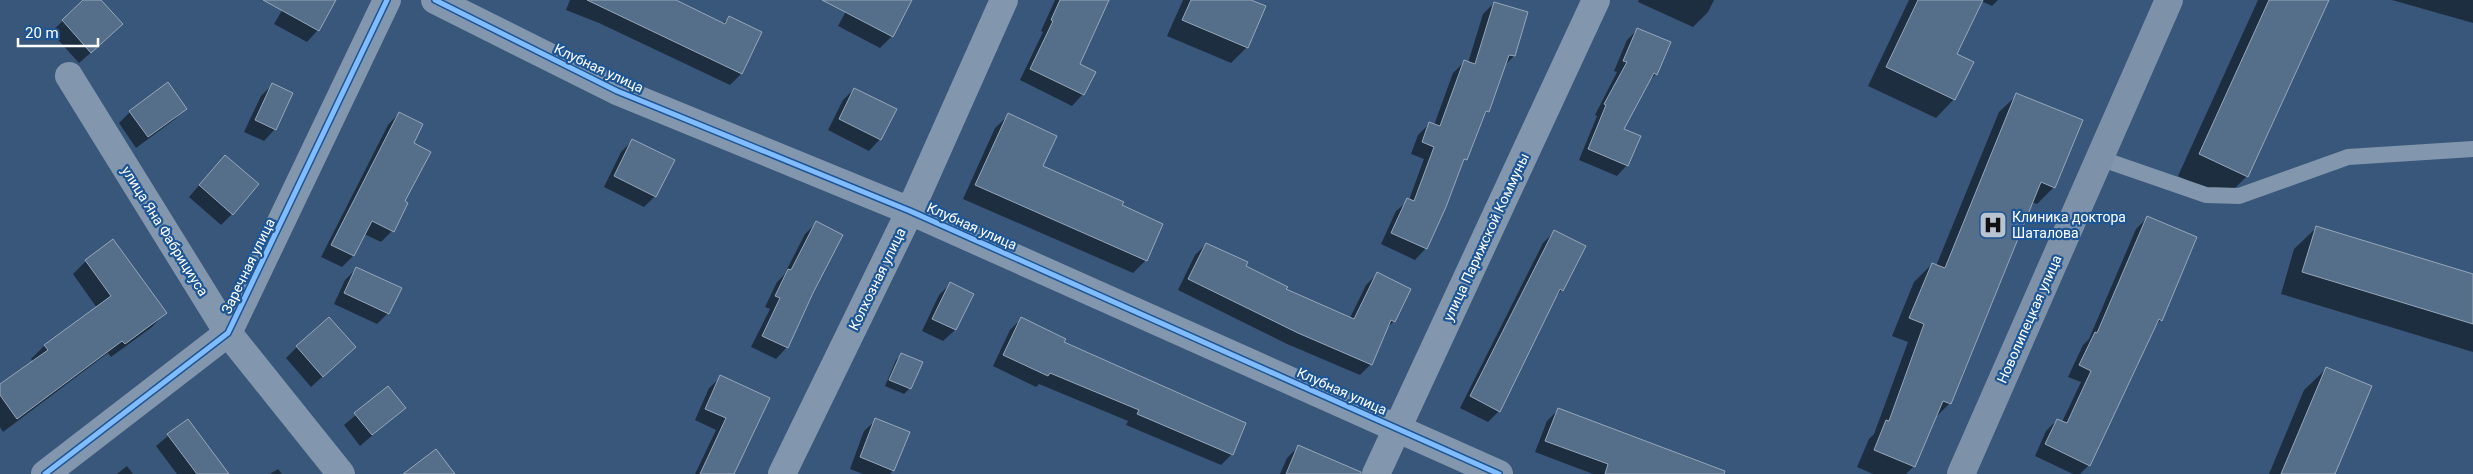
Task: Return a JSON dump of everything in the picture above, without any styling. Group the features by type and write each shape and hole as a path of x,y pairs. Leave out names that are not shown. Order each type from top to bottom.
{"street":[{"name":"Заречная улица","path":"45,474 228,333 387,0"},
{"name":"Клубная улица","path":"435,0 617,91 910,211 1499,474"},
{"name":"Колхозная улица","path":"782,474 910,211 1004,0"},
{"name":"улица Парижской Коммуны","path":"1376,474 1596,0"},
{"name":"Новолипецкая улица","path":"1961,474 2169,0"},
{"name":"улица Яна Фабрициуса","path":"69,76 228,333 341,474"}],"lane":[{"path":"2100,158 2206,195 2240,196 2348,156 2473,149"}],"building":[{"path":"83,0 101,0 123,24 91,53 62,20"},
{"path":"263,0 336,0 319,31"},
{"path":"587,0 676,0 725,24 729,16 762,32 742,74"},
{"path":"822,0 912,0 893,37"},
{"path":"1060,0 1109,0 1080,64 1096,72 1084,95 1030,69 1053,21 1051,20"},
{"path":"1191,0 1251,0 1266,6 1248,48 1182,20"},
{"path":"1918,0 1983,0 1957,54 1974,62 1955,100 1886,67"},
{"path":"2269,0 2329,0 2248,177 2199,154"},
{"path":"1494,2 1528,12 1515,56 1509,55 1489,112 1486,111 1467,160 1464,159 1446,207 1427,249 1391,233 1407,198 1414,201 1434,147 1422,142 1429,122 1440,126 1464,60 1475,64"},
{"path":"1637,28 1671,42 1657,75 1654,73 1624,129 1641,136 1628,166 1588,149 1606,105 1604,104 1627,62 1623,61"},
{"path":"168,82 187,109 148,137 129,111"},
{"path":"272,83 293,93 276,130 255,120"},
{"path":"854,88 897,109 881,140 839,119"},
{"name":"Клиника доктора Шаталова","path":"2016,93 2083,120 2055,188 2041,182 1951,404 1943,401 1915,467 1874,450 1886,420 1889,421 1924,324 1909,318 1932,263 1945,268"},
{"path":"399,112 423,124 414,143 431,152 405,201 408,203 394,232 372,221 354,256 331,245"},
{"path":"1008,113 1057,136 1043,166 1124,202 1122,205 1163,224 1147,261 975,185"},
{"path":"632,139 675,160 656,197 614,176"},
{"path":"225,155 259,184 233,215 199,185"},
{"path":"2147,216 2197,237 2162,321 2159,319 2090,466 2045,444 2057,419 2067,423 2091,371 2079,365 2095,332 2097,333"},
{"path":"816,221 843,235 813,293 788,348 762,336 780,298 775,296 788,269 791,270"},
{"path":"2316,226 2473,274 2473,324 2302,272"},
{"path":"1554,230 1586,246 1563,291 1560,289 1500,412 1470,396"},
{"path":"113,239 167,313 125,344 122,341 17,419 0,395 0,384 48,350 44,345 111,296 85,260"},
{"path":"1206,243 1248,262 1246,266 1288,287 1286,289 1354,319 1377,272 1411,289 1395,322 1391,320 1372,365 1298,333 1188,279"},
{"path":"356,267 402,288 389,314 344,293"},
{"path":"950,282 974,294 956,330 932,319"},
{"path":"329,317 356,347 323,377 296,346"},
{"path":"1021,317 1066,339 1064,342 1246,423 1233,455 1137,414 1139,410 1050,373 1048,376 1003,355"},
{"path":"901,353 923,362 911,389 889,380"},
{"path":"2326,367 2372,386 2335,474 2281,474"},
{"path":"720,375 770,398 734,474 700,474 726,418 705,409"},
{"path":"388,386 406,408 372,435 354,413"},
{"path":"1558,408 1725,471 1724,474 1605,474 1608,464 1545,441"},
{"path":"875,418 910,432 894,471 860,457"},
{"path":"188,419 229,474 197,474 167,434"},
{"path":"1298,445 1361,472 1361,474 1286,474"},
{"path":"436,449 455,474 403,474"}],"cycle path":[{"path":"45,474 228,333 387,0"},
{"path":"435,0 617,91 910,211 1499,474"}],"place":[{"name":"Клиника доктора Шаталова","path":"1993,225"}]}
